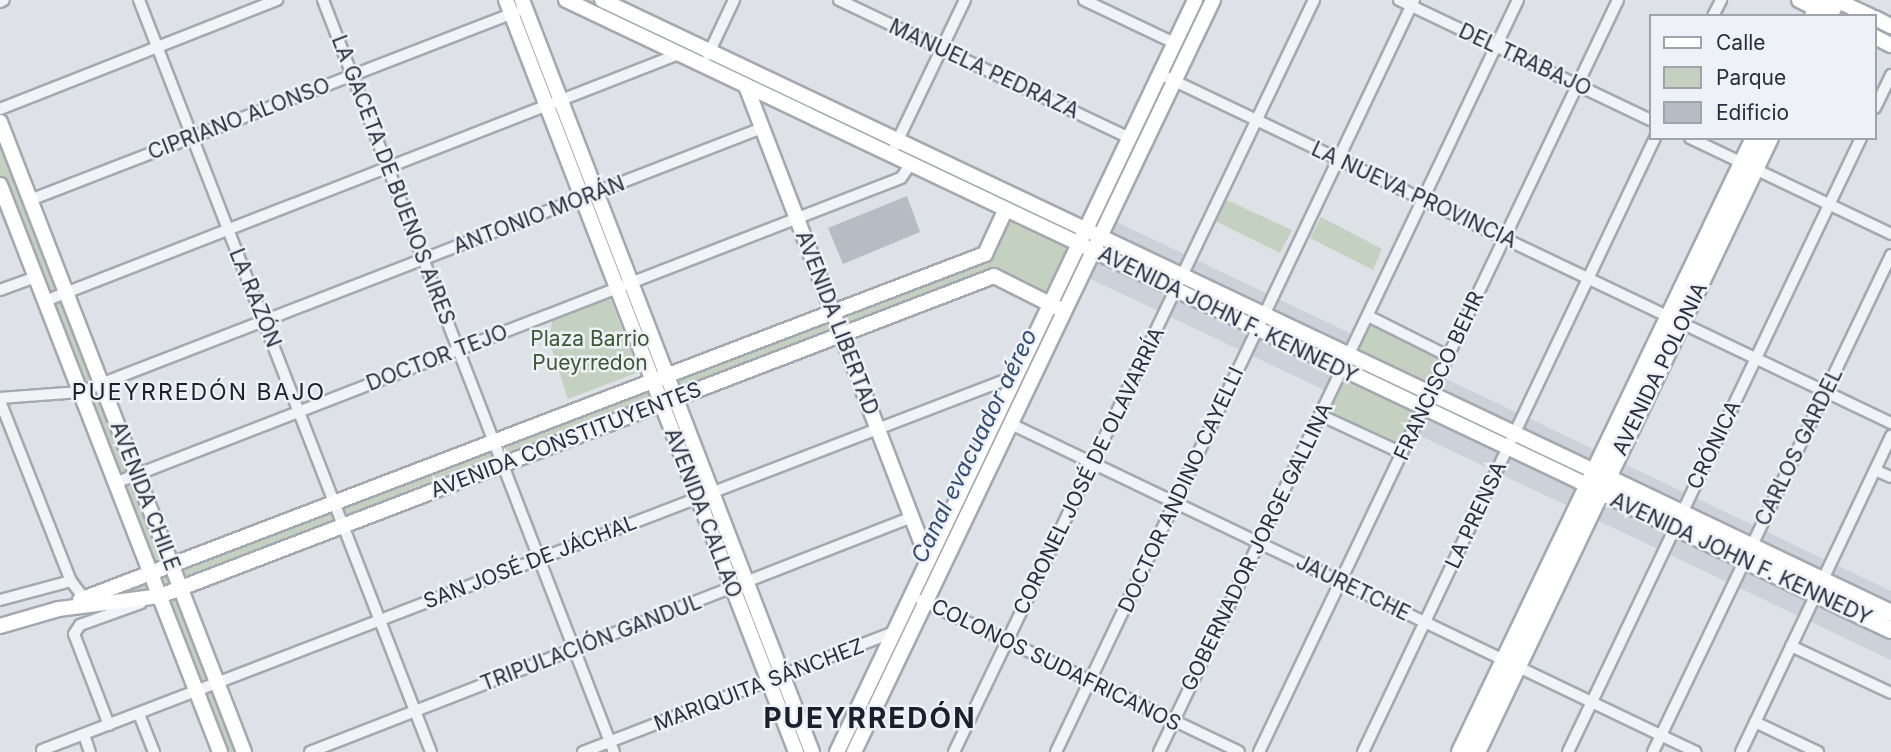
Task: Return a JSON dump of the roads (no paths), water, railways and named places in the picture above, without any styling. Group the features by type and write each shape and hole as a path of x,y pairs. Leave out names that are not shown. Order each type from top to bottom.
{"main road":[{"name":"AVENIDA JOHN F. KENNEDY","path":"566,0 679,54 706,58 897,140 1182,275 1264,316 1345,364"},
{"name":"AVENIDA JOHN F. KENNEDY","path":"602,0 706,58 746,86 981,200 1257,330 1345,364 1426,402 1507,449 1682,512 1748,554"},
{"path":"837,752 1195,0"},
{"path":"854,752 1213,0"},
{"path":"1799,0 1824,12 1837,0 1866,14"},
{"name":"AVENIDA CALLAO","path":"524,4 675,397 732,589 812,752"},
{"name":"AVENIDA CALLAO","path":"509,7 660,403 746,584 796,752"},
{"name":"AVENIDA LIBERTAD","path":"746,86 928,560"},
{"name":"AVENIDA CHILE","path":"0,122 244,752"},
{"name":"AVENIDA POLONIA","path":"1749,166 1754,140"},
{"name":"AVENIDA POLONIA","path":"1476,752 1511,663 1597,482 1749,166 1768,140"},
{"name":"AVENIDA CHILE","path":"0,186 220,752"},
{"path":"981,200 991,217 992,240"},
{"path":"1026,203 1005,211 985,254 994,276 1065,311"},
{"name":"AVENIDA CONSTITUYENTES","path":"0,626 87,601 985,254"},
{"name":"AVENIDA CONSTITUYENTES","path":"87,601 160,596 994,276"},
{"name":"AVENIDA JOHN F. KENNEDY","path":"1426,402 1514,434 1674,528 1748,554 1819,588 1891,630"},
{"name":"AVENIDA JOHN F. KENNEDY","path":"1819,588 1891,613"},
{"name":"AVENIDA POLONIA","path":"1460,752 1511,663"}],"street":[{"name":"LA RAZÓN","path":"139,0 431,752"},
{"path":"0,108 276,0"},
{"name":"LA GACETA DE BUENOS AIRES","path":"323,0 613,747"},
{"path":"706,58 734,0"},
{"name":"MANUELA PEDRAZA","path":"839,0 1129,138"},
{"path":"890,156 965,0"},
{"path":"1084,0 1174,43"},
{"name":"CORONEL JOSÉ DE OLAVARRÍA","path":"954,752 1314,0"},
{"name":"DEL TRABAJO","path":"1399,0 1413,3 1650,120"},
{"name":"GOBERNADOR JORGE GALLINA","path":"1159,752 1518,0"},
{"name":"FRANCISCO BEHR","path":"1259,752 1618,0"},
{"name":"DOCTOR ANDINO CAYELLI","path":"1056,752 1413,3"},
{"name":"CIPRIANO ALONSO","path":"30,200 353,75 509,7 524,4"},
{"path":"45,301 679,54"},
{"name":"LA NUEVA PROVINCIA","path":"1160,74 1891,423"},
{"path":"1877,104 1891,75"},
{"name":"ANTONIO MORÁN","path":"0,399 80,392 762,128"},
{"name":"LA PRENSA","path":"1363,752 1654,140"},
{"path":"1694,140 1891,234"},
{"name":"CRÓNICA","path":"1567,752 1860,140"},
{"name":"DOCTOR TEJO","path":"116,482 901,178 909,165"},
{"name":"CARLOS GARDEL","path":"1653,752 1891,255"},
{"path":"0,290 35,277"},
{"path":"1368,316 1448,356"},
{"name":"SAN JOSÉ DE JÁCHAL","path":"42,750 1018,375"},
{"path":"0,399 71,581 87,601"},
{"path":"1320,415 1402,453"},
{"name":"JAURETCHE","path":"1011,424 1696,752"},
{"path":"1741,752 1891,436"},
{"path":"1875,470 1891,477"},
{"name":"TRIPULACIÓN GANDUL","path":"310,752 912,517"},
{"path":"0,600 71,581"},
{"path":"109,725 76,629 160,596"},
{"name":"COLONOS SUDAFRICANOS","path":"911,596 1239,752"},
{"name":"MARIQUITA SÁNCHEZ","path":"583,752 613,747 894,632"},
{"path":"1791,646 1891,693"},
{"path":"139,714 154,752"},
{"path":"1755,722 1818,752"},
{"path":"84,735 90,752"}],"waterway":[{"name":"Canal evacuador aéreo","path":"1170,69 1203,0"},
{"name":"Canal evacuador aéreo","path":"1123,169 1160,89"},
{"name":"Canal evacuador aéreo","path":"1060,302 1082,258"},
{"name":"Canal evacuador aéreo","path":"957,516 1028,371"},
{"name":"Canal evacuador aéreo","path":"845,752 883,671"}],"district":[{"name":"PUEYRREDÓN BAJO","path":"199,392"},
{"name":"PUEYRREDÓN","path":"870,718"}],"park label":[{"name":"Plaza Barrio Pueyrredon","path":"590,351"}]}
